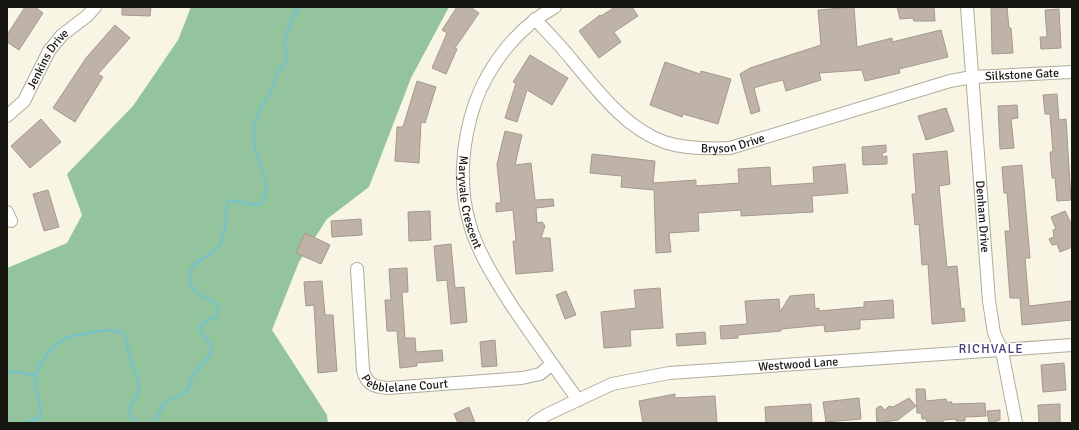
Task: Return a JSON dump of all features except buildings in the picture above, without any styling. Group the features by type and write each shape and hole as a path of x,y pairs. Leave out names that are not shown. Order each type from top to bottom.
{"street":[{"name":"Jenkins Drive","path":"7,116 24,101 50,51 62,36 87,16 95,7"},
{"name":"Maryvale Crescent","path":"555,7 535,19 504,52 489,72 479,92 465,142 462,175 469,224 476,244 501,288 578,400"},
{"name":"Denham Drive","path":"967,7 990,301 994,333 1002,350 1016,423"},
{"name":"Bryson Drive","path":"535,19 571,58 604,100 652,136 665,142 686,147 707,149 730,148 950,81 972,77"},
{"name":"Silkstone Gate","path":"972,77 1072,72"},
{"name":"Pebblelane Court","path":"357,269 363,370 365,379 370,384 388,388 522,378 540,374 552,364"},
{"name":"Westwood Lane","path":"534,423 546,415 612,384 669,373 1072,345"}],"green space":[{"path":"191,7 449,7 411,78 369,187 327,219 299,262 272,330 327,415 328,423 7,423 7,268 67,243 82,215 67,174 133,106 178,40"}],"waterway":[{"path":"152,423 157,419 165,403 187,390 194,373 211,354 212,350 210,345 200,331 200,328 205,321 216,317 218,308 216,304 200,295 193,289 190,277 191,271 197,262 217,248 220,243 223,237 228,201 258,205 264,197 266,182 255,150 253,135 255,121 272,89 276,76 286,59 286,36 290,23 299,7"},
{"path":"26,423 40,417 41,411 35,384 37,372 47,354 57,344 69,337 107,330 123,333 126,342 139,384 139,390 129,412 131,417 137,423"},
{"path":"7,371 26,373 36,376"}],"district":[{"name":"RICHVALE","path":"991,349"}]}
